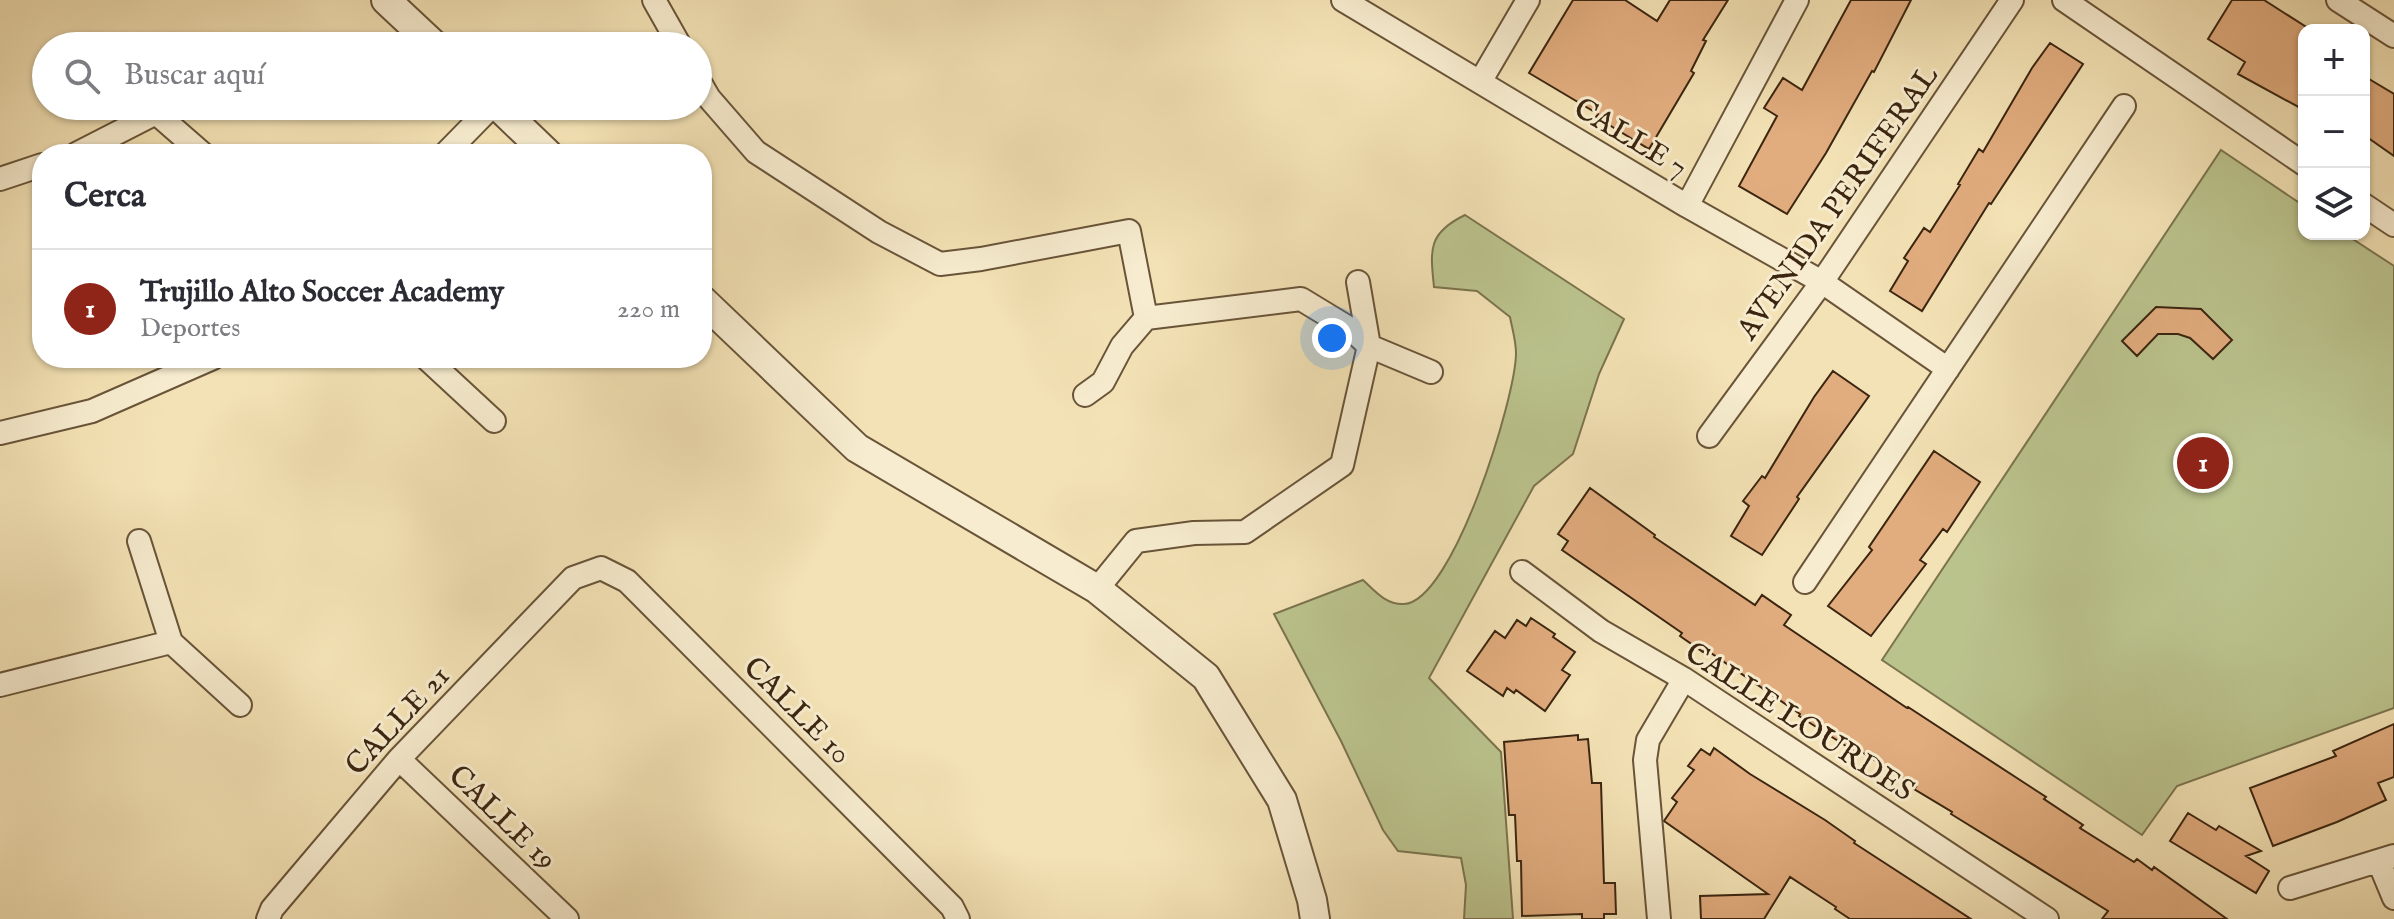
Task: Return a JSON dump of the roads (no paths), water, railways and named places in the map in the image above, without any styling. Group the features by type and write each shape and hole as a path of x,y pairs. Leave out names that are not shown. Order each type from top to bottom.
{"street":[{"path":"386,0 420,32"},
{"path":"654,0 672,32"},
{"name":"CALLE 7","path":"1343,0 1687,206 1797,0"},
{"path":"1480,82 1528,0"},
{"name":"AVENIDA PERIFERAL","path":"1709,436 1822,282 2012,0"},
{"path":"2064,0 2298,160"},
{"path":"2338,0 2394,36"},
{"path":"712,101 756,152 879,232 940,264 1129,231 1146,318"},
{"path":"1805,582 2124,106"},
{"path":"96,144 142,120"},
{"path":"164,120 192,144"},
{"path":"455,144 480,120"},
{"path":"510,120 537,144"},
{"path":"0,179 32,168"},
{"path":"1687,206 1822,282 1948,369"},
{"path":"2370,209 2394,225"},
{"path":"1097,589 1136,541 1194,533 1245,532 1342,465 1369,346 1358,282"},
{"path":"1085,395 1103,382 1122,346 1146,318 1301,299 1352,330 1369,346 1431,372"},
{"path":"712,310 857,448 1097,589 1206,677 1282,800 1315,919"},
{"path":"0,433 92,411 191,368"},
{"path":"437,368 494,421"},
{"path":"139,541 171,642 240,705"},
{"name":"CALLE 10","path":"582,575 601,568 627,581 952,907 958,919"},
{"name":"CALLE LOURDES","path":"1522,572 1601,631 1684,679 2047,919"},
{"name":"CALLE 21","path":"268,919 272,909 399,759 573,578 582,575"},
{"path":"0,685 171,642"},
{"path":"1659,919 1645,760 1648,740 1684,679"},
{"name":"CALLE 19","path":"399,759 567,919"},
{"path":"2290,888 2387,859 2394,898"}],"place":[{"name":"Trujillo Alto Soccer Academy","path":"2203,463"}]}
